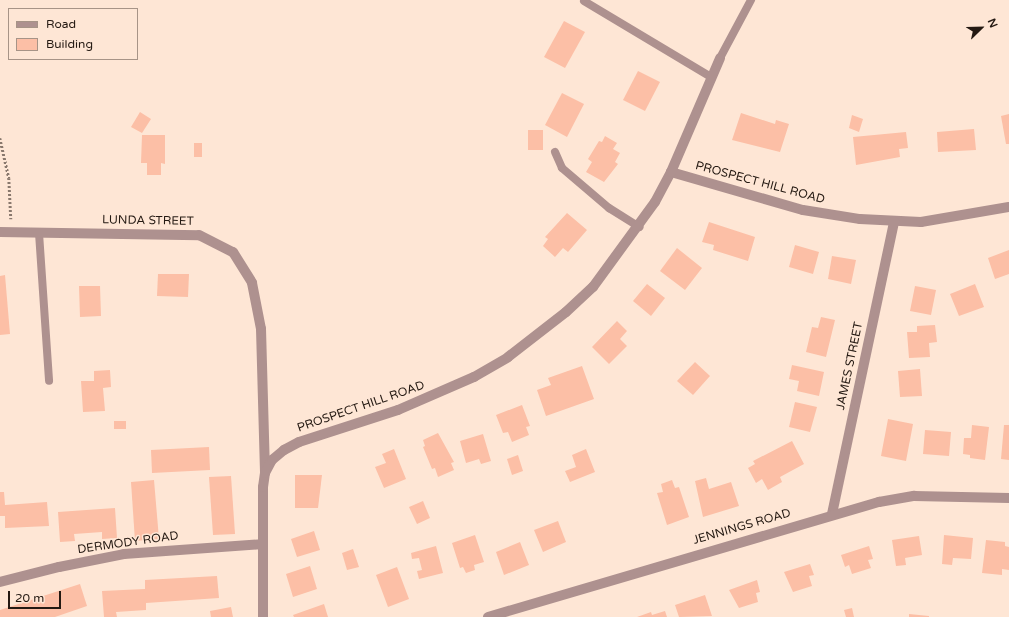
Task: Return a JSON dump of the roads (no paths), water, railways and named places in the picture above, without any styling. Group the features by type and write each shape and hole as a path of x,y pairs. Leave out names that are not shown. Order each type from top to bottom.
{"street":[{"name":"PROSPECT HILL ROAD","path":"265,472 272,460 284,450 298,442 398,410 474,377 508,357 539,336 593,287 639,227 671,172 720,58"},
{"name":"PROSPECT HILL ROAD","path":"671,172 803,210 894,222 956,218 1009,207"},
{"name":"JAMES STREET","path":"832,514 894,222"},
{"name":"LUNDA STREET","path":"0,232 199,235 232,252 252,283 261,329 265,472"},
{"path":"263,617 262,544 265,472"},
{"name":"JENNINGS ROAD","path":"488,617 832,514 914,496 1009,498"},
{"name":"DERMODY ROAD","path":"0,582 59,567 124,554 262,544"}],"lane":[{"path":"720,58 751,0"},
{"path":"584,1 711,77"},
{"path":"555,152 562,168 609,208 639,227"},
{"path":"39,233 49,381"}]}
